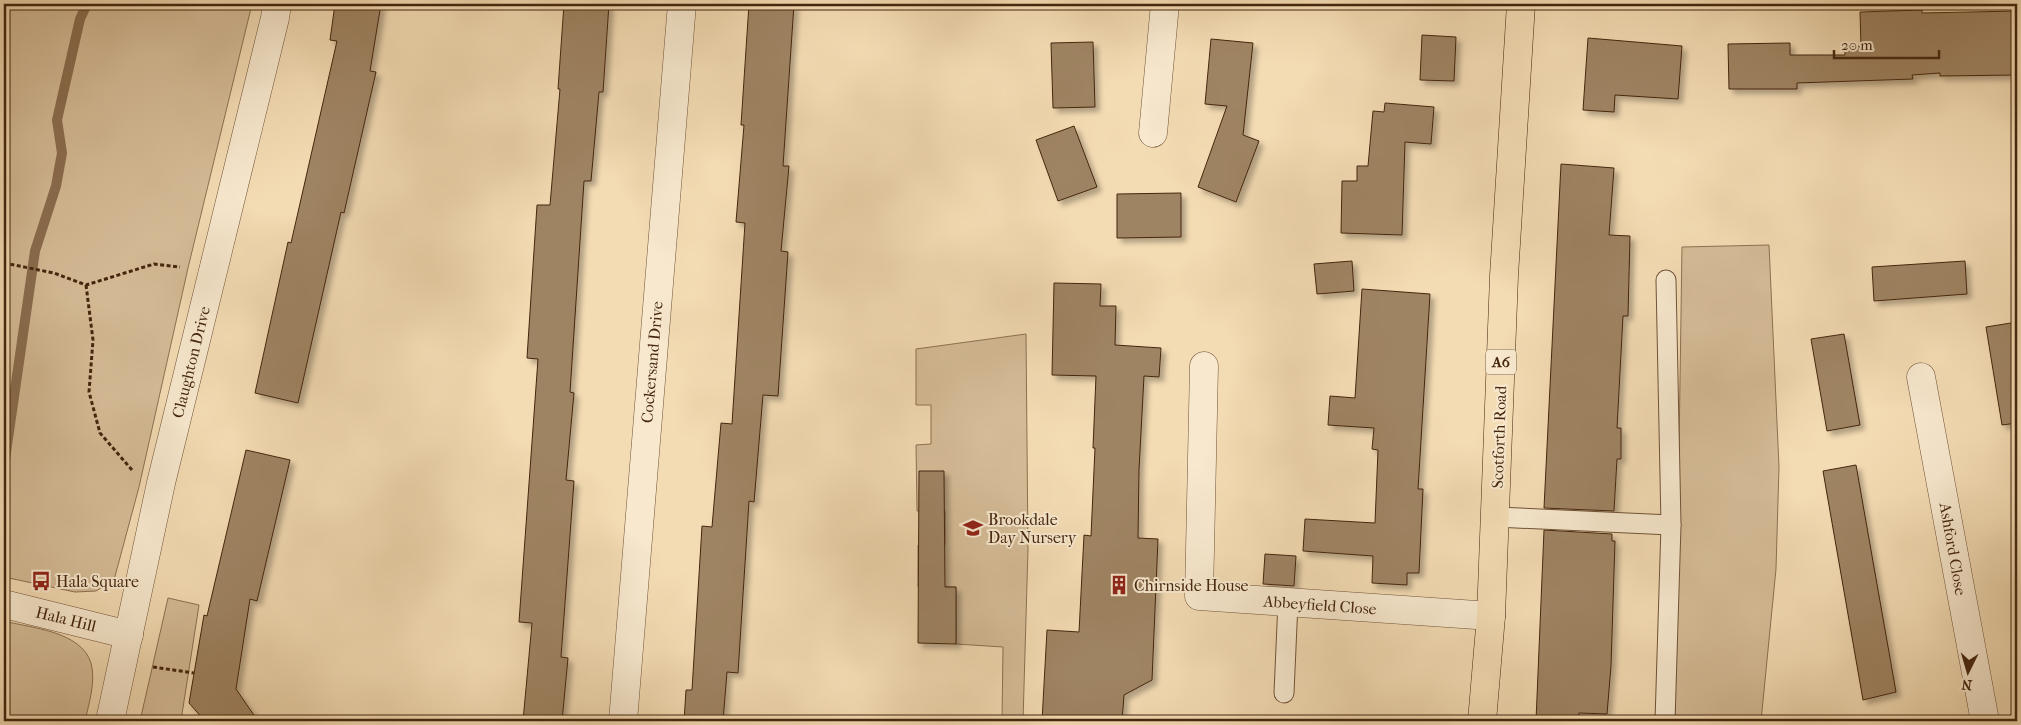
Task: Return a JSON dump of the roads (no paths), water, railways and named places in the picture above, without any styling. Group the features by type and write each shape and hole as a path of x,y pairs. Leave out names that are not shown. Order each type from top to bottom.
{"main road":[{"name":"Scotforth Road","path":"1482,721 1496,517 1504,276 1521,4"}],"street":[{"name":"Claughton Drive","path":"110,721 161,483 275,18 276,4"},
{"name":"Cockersand Drive","path":"623,721 682,4"},
{"path":"1153,133 1165,4"},
{"name":"Abbeyfield Close","path":"1204,366 1199,596 1490,616"},
{"name":"Ashford Close","path":"1921,377 1985,721"},
{"name":"Hala Hill","path":"4,604 129,635"}],"lane":[{"path":"1665,721 1670,525 1666,280"},
{"path":"1496,517 1670,525"},
{"path":"1284,693 1288,602"}],"waterway":[{"path":"4,466 35,251 56,186 62,153 57,120 80,19 87,4"}],"place":[{"name":"Brookdale Day Nursery","path":"973,528"},
{"name":"Hala Square","path":"41,581"},
{"name":"Chirnside House","path":"1119,585"}]}
